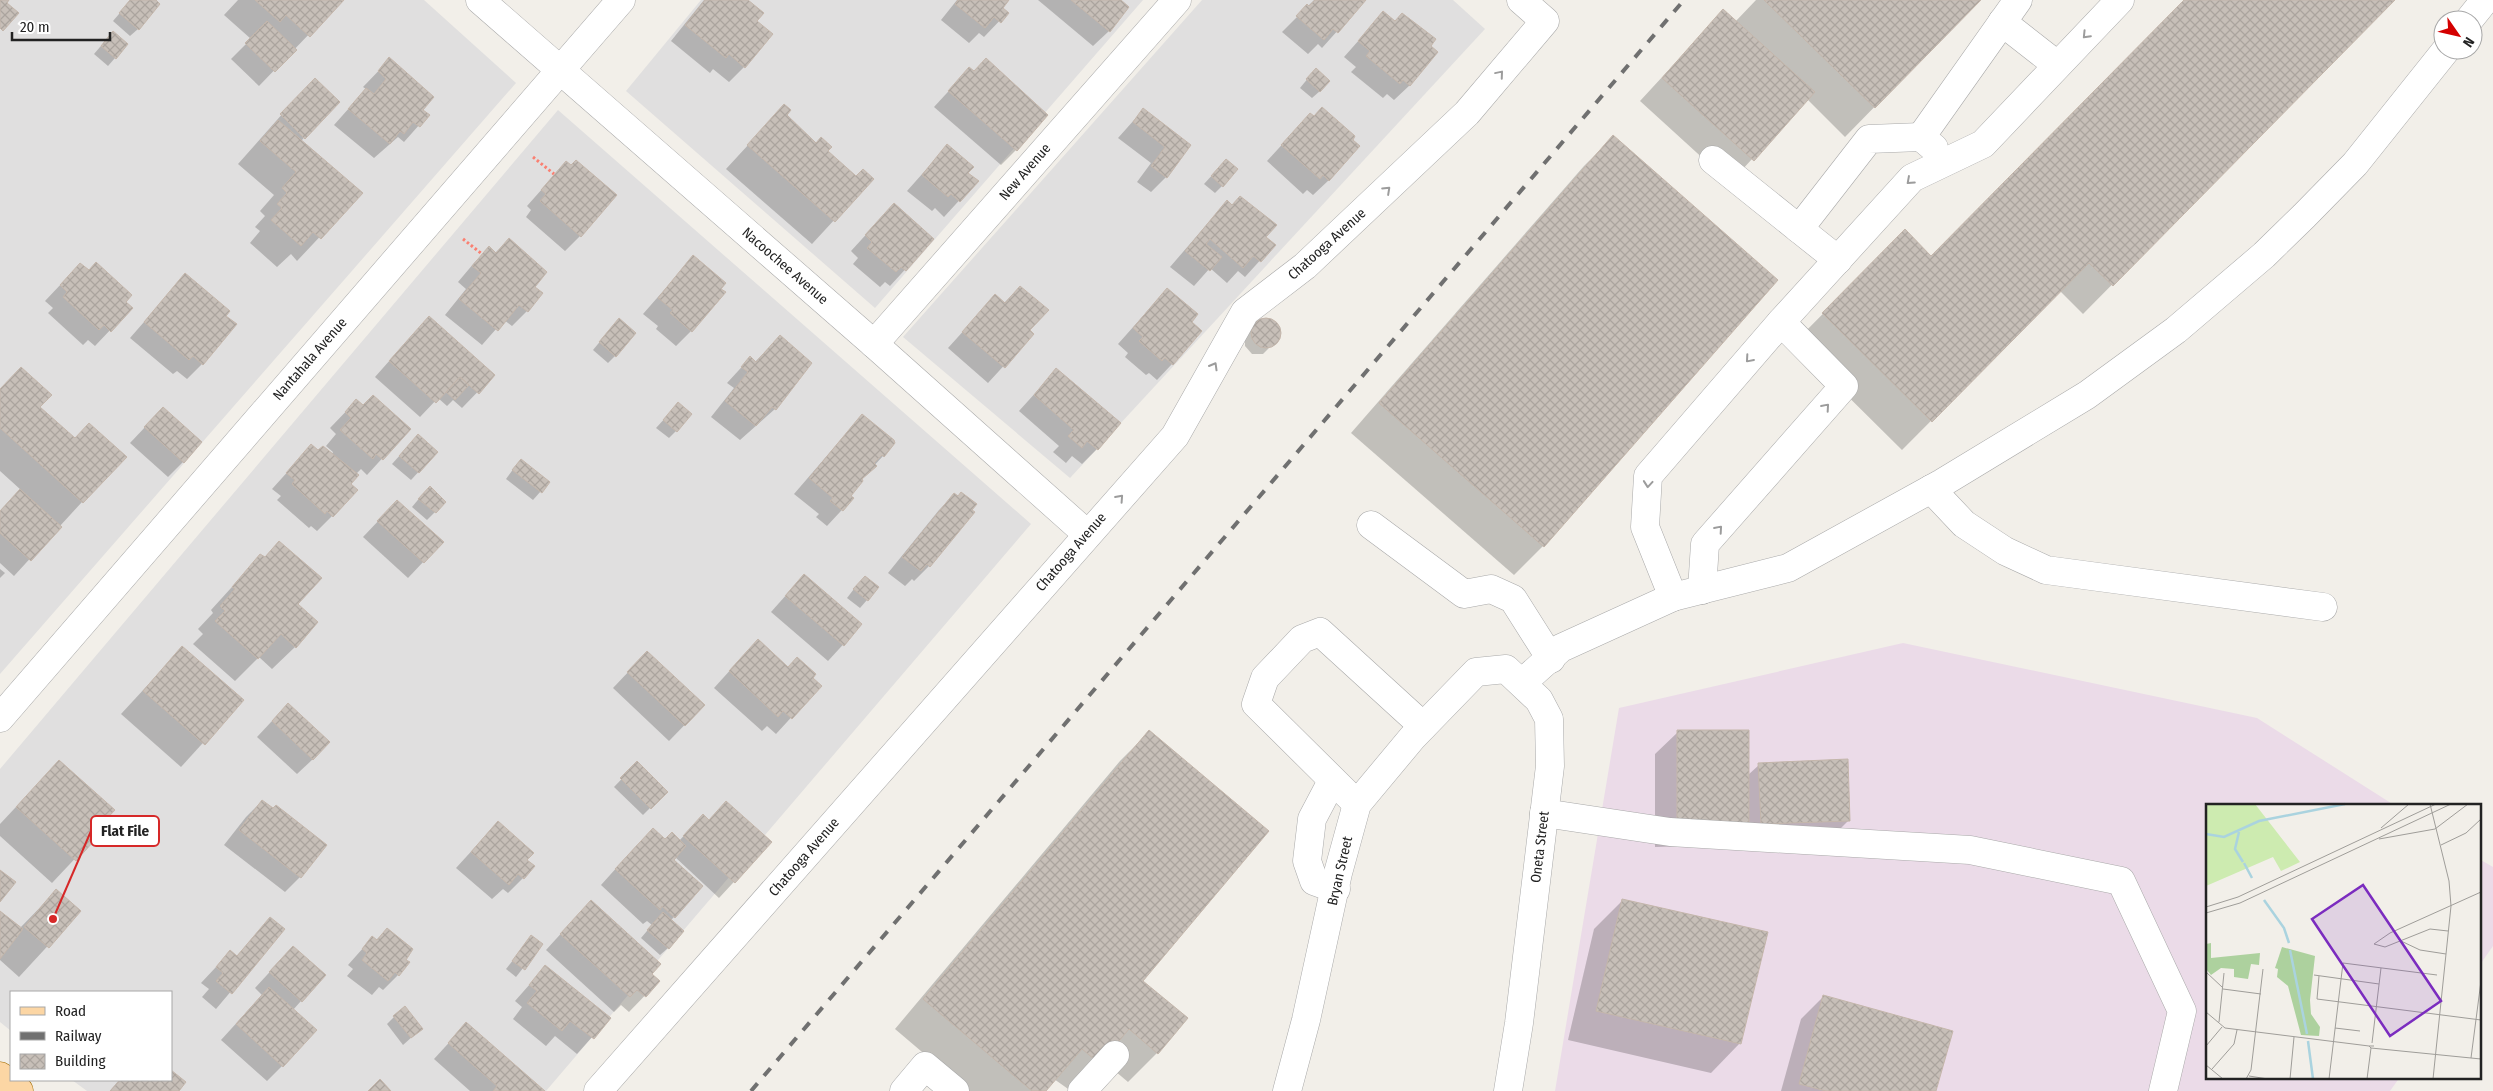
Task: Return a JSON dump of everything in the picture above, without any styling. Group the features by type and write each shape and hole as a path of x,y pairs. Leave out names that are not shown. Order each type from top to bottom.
{"main road":[{"path":"0,1076 19,1091"}],"street":[{"name":"Nacoochee Avenue","path":"480,0 874,344 1087,534"},
{"name":"Nantahala Avenue","path":"0,718 621,0"},
{"name":"New Avenue","path":"874,344 1177,0"},
{"path":"1673,597 1645,527 1648,476 1781,322 1912,178 1983,144 2120,0"},
{"name":"Chatooga Avenue","path":"598,1091 1175,436 1245,312 1305,266 1467,113 1536,8"},
{"path":"1920,137 2010,11 2057,65"},
{"path":"1523,682 1561,648 1673,597 1788,568 1931,489 2087,395 2169,336 2291,229 2355,164 2438,60"},
{"path":"1799,229 1869,139 1920,137 1949,160"},
{"path":"1713,160 1838,260"},
{"path":"1702,590 1705,544 1844,386 1781,322"},
{"path":"1931,489 1971,528 2005,551 2046,570 2323,607"},
{"path":"1371,525 1464,594 1490,589 1513,600 1550,659"},
{"path":"1357,804 1256,704 1265,678 1302,639 1320,632 1423,726"},
{"name":"Oneta Street","path":"1461,686 1476,672 1506,669 1523,682 1539,700 1549,719 1550,766 1519,1023 1508,1091"},
{"name":"Bryan Street","path":"1287,1091 1306,1020 1357,804 1423,726 1461,686"},
{"path":"1332,781 1312,819 1307,862 1314,881 1336,889"},
{"path":"1544,813 1670,832 1970,850 2121,882 2182,1011 2163,1091"},
{"path":"1082,1091 1115,1055"},
{"path":"904,1091 925,1066 955,1091"}],"path":[{"path":"533,157 554,174"},
{"path":"463,239 482,254"}],"shaded area":[{"path":"0,0 424,0 516,83 0,674"},
{"path":"701,0 1143,0 875,308 626,91"},
{"path":"1202,0 1453,0 1485,29 1070,478 903,337"},
{"path":"558,110 1031,524 546,1091 87,1091 73,1081 172,1081 172,991 10,991 10,1030 0,1022 0,769"},
{"path":"1903,643 2257,718 2392,804 2206,804 2206,1078 2399,1078 2390,1091 1555,1091 1619,708"},
{"path":"2480,860 2493,867 2493,946 2480,965"}],"building":[{"path":"0,0 9,0 7,3 19,13 3,31 0,28"},
{"path":"130,0 156,0 160,4 139,30 119,13"},
{"path":"255,0 344,0 310,37 286,15 280,22"},
{"path":"705,0 748,0 764,13 757,21 773,34 745,68 729,54 726,58 685,25"},
{"path":"958,0 1009,0 1003,8 1009,13 1001,23 994,17 985,28 955,4"},
{"path":"1071,0 1121,0 1129,7 1110,32"},
{"path":"1315,0 1366,0 1338,33 1333,29 1324,40 1296,16 1307,4 1309,6"},
{"path":"1764,0 1981,0 1875,108"},
{"path":"2184,0 2395,0 2113,286 2089,263 1932,422 1822,313 1905,229 1931,256"},
{"path":"1723,9 1815,92 1754,161 1662,78"},
{"path":"1383,11 1395,21 1402,13 1436,39 1431,46 1438,52 1410,86 1403,80 1400,84 1366,56 1370,51 1358,41"},
{"path":"267,21 297,50 275,72 245,43"},
{"path":"113,31 128,44 116,59 101,46"},
{"path":"389,57 434,97 423,110 430,115 420,127 413,122 404,134 400,131 390,144 348,109 366,88 374,94 386,79 378,71"},
{"path":"986,58 1048,115 1017,151 948,91 969,67 974,71"},
{"path":"1316,68 1330,81 1320,92 1306,79"},
{"path":"315,78 340,102 305,139 280,114"},
{"path":"784,104 791,110 787,115 816,143 821,137 832,147 828,151 856,176 863,169 874,179 835,222 747,145"},
{"path":"1322,107 1355,136 1353,140 1360,146 1329,181 1323,175 1320,179 1281,145 1310,113 1314,116"},
{"path":"1143,108 1191,145 1167,178 1151,166 1165,147 1133,122"},
{"path":"278,120 363,193 321,239 313,232 301,246 271,220 282,208 277,204 287,193 282,188 296,172 260,141"},
{"path":"1613,135 1778,280 1544,547 1379,403"},
{"path":"947,144 974,167 968,173 979,181 960,202 951,194 948,197 922,175"},
{"path":"1226,159 1238,169 1223,187 1211,176"},
{"path":"576,160 617,195 581,237 540,201 546,194 541,190 566,161 571,165"},
{"path":"1240,196 1277,225 1266,237 1276,245 1261,262 1253,256 1243,268 1210,239 1206,244 1222,257 1210,271 1185,251 1227,200 1232,205"},
{"path":"894,203 934,239 906,271 901,267 896,272 867,248 872,242 865,235"},
{"path":"509,238 547,272 535,287 543,293 528,312 519,305 498,331 459,299 481,273 472,266 489,246 496,253"},
{"path":"693,255 726,283 721,289 726,292 692,332 670,313 673,310 658,298"},
{"path":"96,262 132,295 126,302 133,308 111,332 104,325 99,330 63,297 67,292 60,285 80,263 89,270"},
{"path":"185,273 230,311 226,316 237,324 203,365 193,356 189,360 144,322"},
{"path":"1020,286 1049,310 1030,330 1034,334 1005,368 962,332 995,294 1005,303"},
{"path":"1167,288 1198,314 1192,322 1202,331 1173,365 1165,358 1162,361 1139,341 1143,337 1133,328"},
{"path":"429,316 495,375 479,394 460,377 436,403 389,361"},
{"path":"619,318 636,333 616,357 599,342"},
{"path":"1266,318 1277,322 1281,333 1277,344 1266,348 1255,344 1251,333 1255,322"},
{"path":"780,335 812,363 776,410 772,407 756,426 725,401 748,372 741,367 750,356 756,362"},
{"path":"21,367 52,395 40,407 75,438 89,423 127,457 83,503 0,428 0,389"},
{"path":"1056,368 1121,423 1098,450 1087,441 1082,448 1068,436 1074,430 1034,395"},
{"path":"460,377 469,385 455,400 446,392"},
{"path":"373,395 411,429 383,460 376,454 373,459 340,430 351,418 345,412 356,399 363,405"},
{"path":"678,402 692,414 677,432 663,420"},
{"path":"163,407 202,442 184,463 144,427"},
{"path":"862,414 894,440 895,443 884,457 882,455 874,463 877,466 862,479 863,481 851,496 854,498 843,511 830,501 833,498 809,478"},
{"path":"418,434 438,452 419,473 399,456"},
{"path":"311,444 318,450 323,446 359,475 351,484 358,490 333,517 327,511 325,514 292,484 295,480 286,473"},
{"path":"521,459 550,482 542,493 512,470"},
{"path":"430,486 446,502 436,513 418,499"},
{"path":"20,489 62,527 31,561 0,533 0,511"},
{"path":"961,492 977,504 972,510 975,512 930,567 927,564 921,571 902,557 954,493 958,496"},
{"path":"397,500 444,542 424,563 377,521"},
{"path":"279,541 322,578 298,604 318,622 296,648 281,634 258,659 215,621 225,611 220,606 235,589 232,587 260,554 265,557"},
{"path":"804,574 862,624 844,646 785,596"},
{"path":"865,576 879,587 868,601 853,589"},
{"path":"758,639 788,667 797,657 816,674 813,678 822,686 792,719 783,711 778,717 729,671"},
{"path":"182,646 244,700 205,745 143,691"},
{"path":"647,651 705,705 685,726 627,672"},
{"path":"288,703 330,742 313,760 272,721"},
{"path":"1149,730 1269,831 1143,981 1188,1018 1158,1054 1129,1029 1100,1064 1082,1049 1046,1091 1032,1091 923,999"},
{"path":"1677,730 1749,730 1749,824 1677,825"},
{"path":"1848,759 1850,821 1761,824 1758,763"},
{"path":"59,760 115,810 97,829 101,833 76,861 16,807"},
{"path":"637,761 668,792 651,809 620,778"},
{"path":"262,800 273,808 276,805 327,845 301,878 239,830"},
{"path":"726,801 772,842 735,883 683,836 703,814 709,820"},
{"path":"498,821 534,853 527,860 535,866 524,879 518,874 509,885 471,852"},
{"path":"653,828 665,839 672,832 686,846 674,860 703,886 675,918 662,906 660,910 615,869"},
{"path":"0,870 16,882 0,902"},
{"path":"56,889 81,911 49,948 24,927"},
{"path":"1622,899 1768,932 1741,1044 1596,1011"},
{"path":"591,900 661,964 652,974 660,981 646,997 637,990 630,997 560,934"},
{"path":"0,911 23,929 0,959"},
{"path":"663,912 684,931 669,949 647,930"},
{"path":"270,917 285,929 232,994 216,981 223,973 216,967 230,950 237,956"},
{"path":"387,928 413,949 406,960 410,962 399,976 395,972 388,981 362,960 367,953 362,949 372,936 377,940"},
{"path":"531,935 543,944 525,970 512,961"},
{"path":"293,946 326,975 302,1002 269,972"},
{"path":"545,965 611,1018 594,1039 570,1021 562,1031 527,1003 537,991 529,985"},
{"path":"269,987 317,1030 283,1067 236,1024"},
{"path":"1823,995 1953,1031 1936,1091 1826,1091 1799,1084"},
{"path":"405,1006 423,1029 411,1038 393,1016"},
{"path":"466,1022 545,1091 493,1091 497,1086 448,1043"},
{"path":"172,1071 186,1082 179,1091 110,1091 119,1081 172,1081"},
{"path":"380,1079 391,1091 368,1091"}],"railway":[{"path":"751,1091 1684,0"}],"place":[{"name":"Flat File","path":"53,919"}]}
